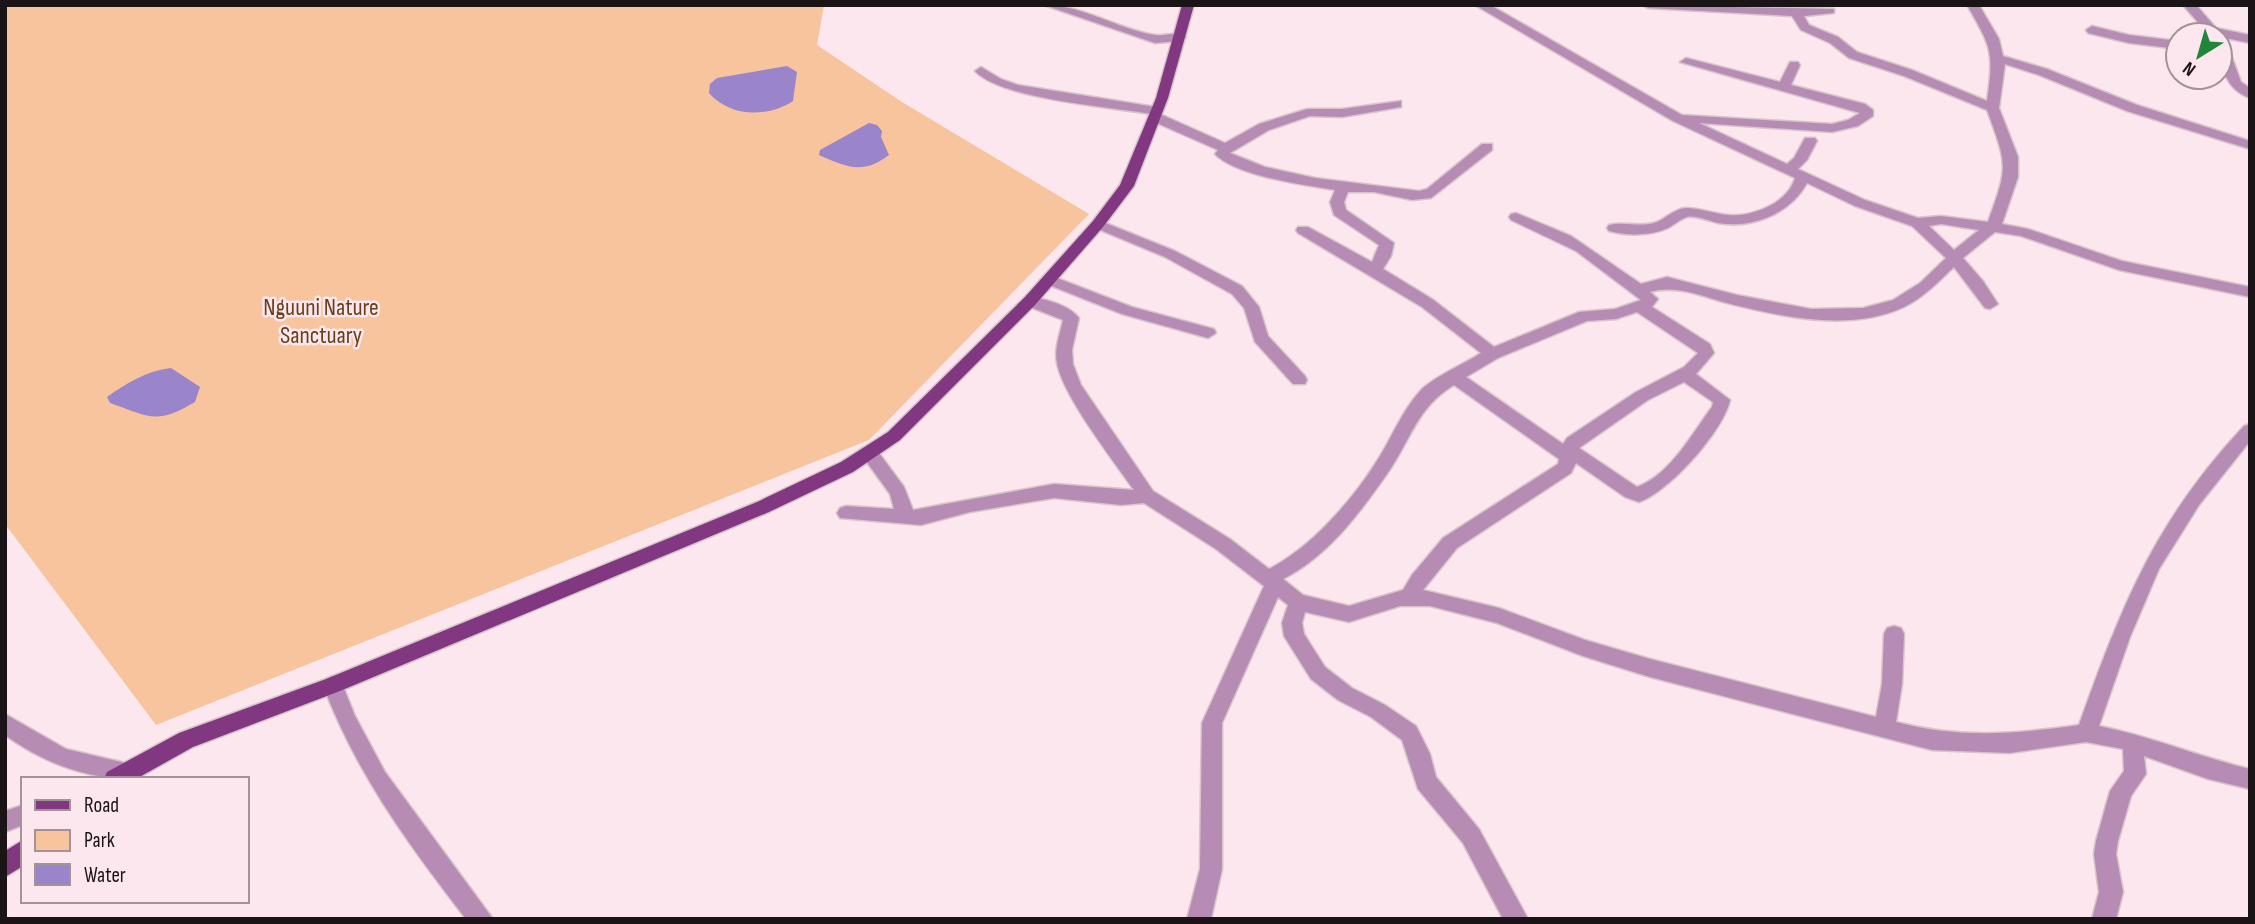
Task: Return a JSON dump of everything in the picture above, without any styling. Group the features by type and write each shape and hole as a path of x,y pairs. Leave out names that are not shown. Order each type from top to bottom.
{"main road":[{"path":"120,776 186,740 333,685 715,528 870,454 894,436 1030,301 1098,224 1132,178 1156,114 1188,5"},
{"path":"5,866 21,853"}],"street":[{"path":"1050,5 1155,39 1180,37"},
{"path":"1481,5 1678,118 1860,203 1917,223 1987,296 1990,304"},
{"path":"1648,5 1830,11"},
{"path":"1199,919 1211,869 1212,723 1271,581 1324,541 1382,468 1398,437 1428,393 1492,354 1585,316 1616,314 1667,282 1737,300 1811,314 1863,313 1908,299 1952,258 1994,226 2011,177 2011,157 1993,108 1999,84 1998,58 1993,38 1973,5"},
{"path":"2189,5 2203,21"},
{"path":"1803,10 1805,27 1834,40 1853,55 1908,73 1993,108"},
{"path":"2092,30 2129,39 2164,43"},
{"path":"1998,58 2043,72 2132,108 2250,145"},
{"path":"1678,118 1832,128 1853,123 1868,113 1867,109 1686,62"},
{"path":"1784,87 1794,65"},
{"path":"981,71 997,82 1016,88 1156,114 1226,148"},
{"path":"2234,81 2250,94"},
{"path":"1396,104 1342,113 1307,113 1264,127 1226,148 1222,154 1247,166 1343,187 1422,196 1429,194 1487,147"},
{"path":"1614,228 1638,230 1660,226 1685,212 1720,219 1748,218 1792,195 1801,185 1795,173 1810,141"},
{"path":"1343,187 1337,202 1339,212 1387,243 1384,256 1375,270"},
{"path":"1409,598 1419,580 1450,543 1565,468 1573,442 1653,390 1686,375 1706,353 1704,348 1639,298 1597,257 1567,238 1517,217"},
{"path":"1917,223 1941,220 2023,232 2119,265 2250,292"},
{"path":"1098,224 1170,254 1237,290 1251,307 1261,338 1298,380"},
{"path":"1303,230 1427,303 1492,354"},
{"path":"1049,280 1136,315 1208,333"},
{"path":"1030,301 1058,310 1070,318 1064,350 1068,373 1091,415 1147,496 1200,528 1298,602 1349,614 1399,598 1430,598 1499,616 1583,648 1650,668 1931,741 2010,744 2086,733 2133,742 2208,769 2250,779"},
{"path":"1454,377 1568,453 1639,495 1655,487 1684,458 1720,409 1722,400 1716,393 1686,375"},
{"path":"2086,733 2125,626 2162,546 2201,488 2250,430"},
{"path":"870,454 898,492 906,518"},
{"path":"846,513 906,518 933,516 970,505 1054,491 1121,498 1147,496"},
{"path":"1298,602 1292,623 1294,636 1318,673 1345,694 1409,733 1419,754 1426,782 1471,836 1512,918"},
{"path":"1885,729 1892,684 1894,634"},
{"path":"333,685 362,756 410,827 481,919"},
{"path":"5,723 33,743 63,758 120,776"},
{"path":"2104,919 2110,892 2105,854 2107,841 2121,791 2135,774 2133,742"},
{"path":"5,822 21,815"}],"green space":[{"name":"Nguuni Nature Sanctuary","path":"5,5 824,5 817,45 902,102 1089,214 869,440 156,725 5,524"}],"water":[{"path":"787,66 797,72 793,101 783,107 761,112 738,111 727,107 709,93 710,84 717,78"},
{"path":"869,123 877,125 882,131 881,137 889,155 880,161 854,167 819,155 820,150"},
{"path":"171,368 200,387 195,402 162,416 144,415 110,403 107,397 129,382"}]}
